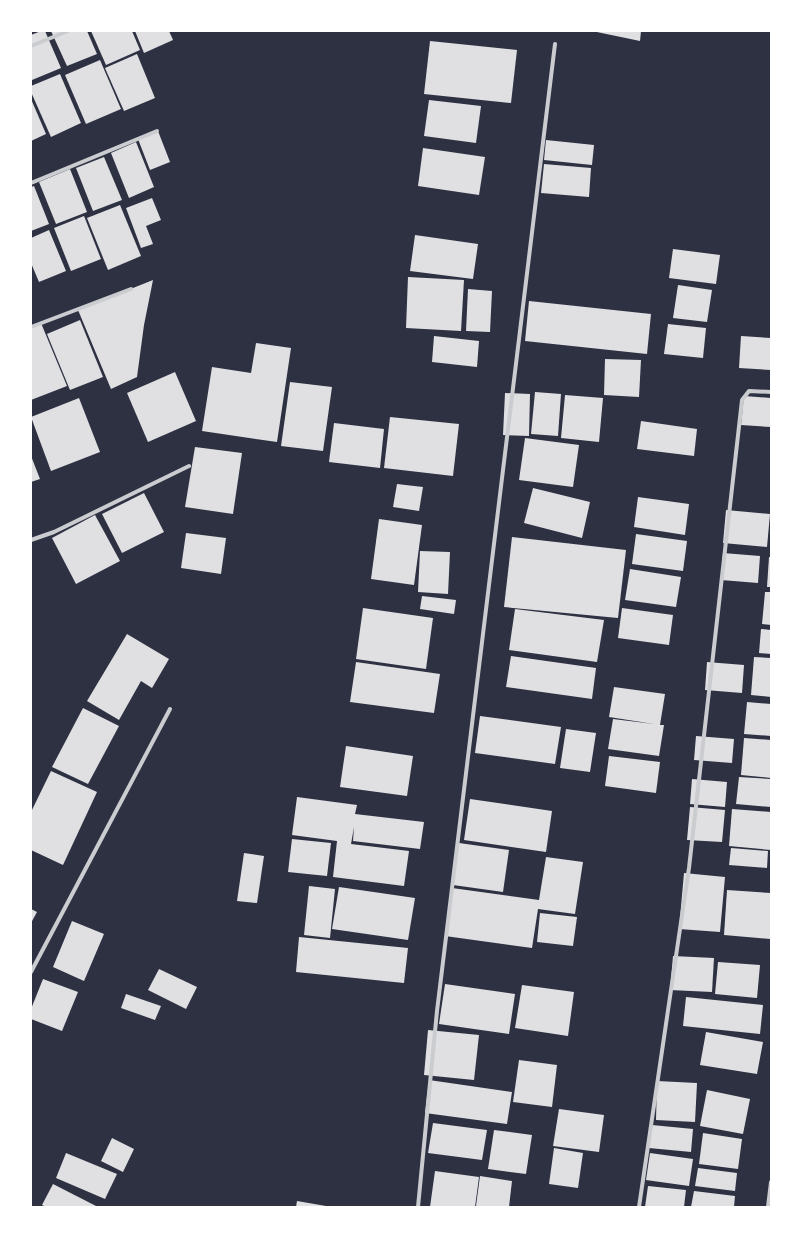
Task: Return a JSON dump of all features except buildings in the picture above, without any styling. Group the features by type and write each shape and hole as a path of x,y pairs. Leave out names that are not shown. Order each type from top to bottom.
{"street":[{"path":"31,46 68,31"},
{"path":"418,1207 437,1011 554,44"},
{"path":"31,183 157,131"},
{"path":"31,327 131,289"},
{"path":"639,1207 689,868 742,400 750,391 771,392"},
{"path":"31,540 54,532 189,466"},
{"path":"31,972 170,709"},
{"path":"768,1207 771,1182"}]}
